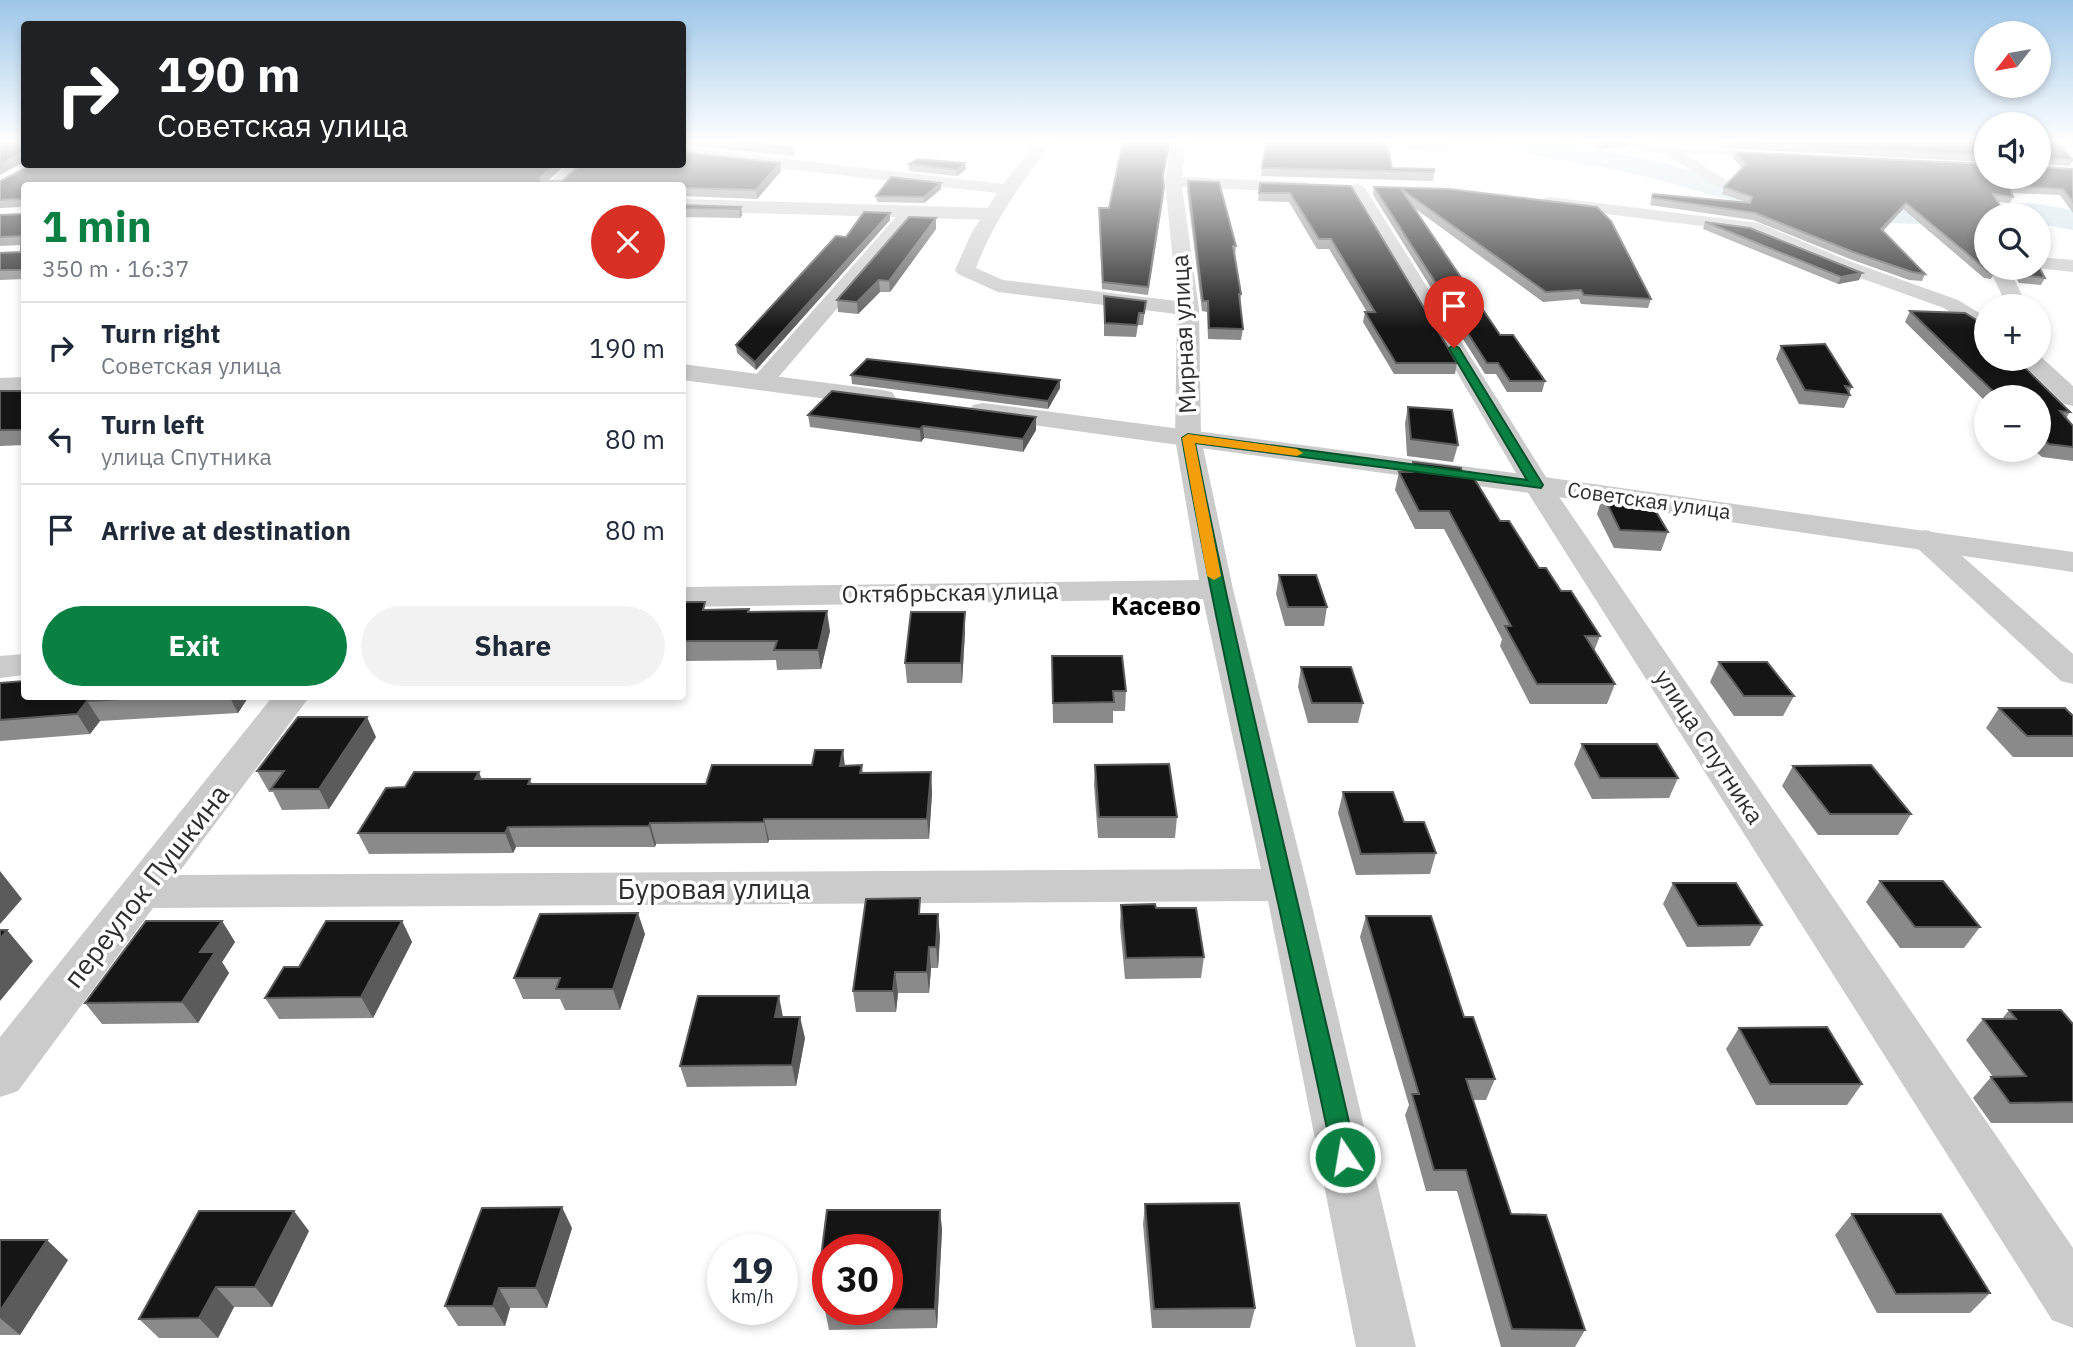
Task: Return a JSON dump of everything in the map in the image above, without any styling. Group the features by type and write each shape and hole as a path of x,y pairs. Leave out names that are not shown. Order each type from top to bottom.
{"street":[{"path":"997,203 972,250 965,270 998,286 1188,309"},
{"name":"Мирная улица","path":"1175,203 1188,309 1188,438 1217,589 1286,885 1386,1347"},
{"name":"улица Спутника","path":"1370,203 1537,485 2073,1299"},
{"path":"1559,203 1752,227 1842,265 1951,304 1974,318"},
{"path":"1729,203 1752,227"},
{"path":"686,205 990,214"},
{"path":"762,382 910,212"},
{"path":"2051,264 2073,266"},
{"path":"2051,367 2073,397"},
{"path":"2044,371 2073,397"},
{"path":"686,372 913,402"},
{"path":"0,386 21,384"},
{"name":"Советская улица","path":"954,407 1537,485 2073,562"},
{"path":"1925,539 2073,673"},
{"name":"Октябрьская улица","path":"686,597 1217,589"},
{"path":"0,667 21,665"},
{"name":"переулок Пушкина","path":"0,1075 289,700"},
{"name":"Буровая улица","path":"143,892 1286,885"}],"building":[{"path":"1110,203 1161,203 1148,287 1103,282 1099,208 1109,208"},
{"path":"1191,203 1225,203 1236,246 1233,246 1241,294 1243,329 1209,328 1208,301 1203,301"},
{"path":"1296,203 1361,203 1457,363 1396,363 1365,312 1375,312 1331,239 1319,239"},
{"path":"1384,203 1410,203 1500,335 1513,335 1545,381 1510,381 1498,363 1487,363"},
{"path":"1421,203 1563,203 1597,207 1611,221 1651,299 1584,295 1581,290 1546,292"},
{"path":"1685,203 1999,203 1974,203 1974,259 1906,203 1881,229 1925,274 1853,252 1755,213"},
{"path":"686,205 741,207 686,208"},
{"path":"864,212 890,213 755,362 736,345 836,236 846,237"},
{"path":"21,214 21,236 0,237 0,215"},
{"path":"909,217 936,218 889,281 879,280 857,302 837,300"},
{"path":"1705,222 1750,228 1862,273 1841,277"},
{"path":"21,252 21,270 0,270 0,253"},
{"path":"1104,296 1146,301 1144,313 1139,313 1137,325 1105,323"},
{"path":"1910,311 1965,313 1974,318 1974,371 2028,371 2042,385 1987,385"},
{"path":"1825,344 1852,387 1845,386 1850,395 1805,390 1781,346"},
{"path":"867,359 1060,380 1048,401 851,375"},
{"path":"0,391 21,391 21,430 0,430"},
{"path":"832,391 1036,417 1023,439 808,415"},
{"path":"2051,393 2070,412 2060,411 2073,426 2073,447 2051,444"},
{"path":"1408,407 1452,410 1458,445 1411,439"},
{"path":"1413,462 1461,468 1462,472 1470,472 1500,521 1509,521 1539,568 1546,568 1561,591 1571,591 1600,636 1585,636 1615,684 1537,684 1505,626 1511,626 1449,511 1419,511 1399,472 1413,472"},
{"path":"1603,495 1648,498 1668,532 1620,530"},
{"path":"1279,575 1316,575 1327,607 1288,607"},
{"path":"686,602 705,602 703,610 827,611 818,650 774,650 777,641 686,641"},
{"path":"911,612 965,612 961,663 905,663"},
{"path":"1052,656 1122,656 1126,691 1113,691 1114,702 1053,703"},
{"path":"1719,662 1767,662 1794,696 1744,696"},
{"path":"1301,667 1351,667 1363,703 1312,703"},
{"path":"21,681 21,700 103,700 87,701 77,714 0,720 0,683"},
{"path":"1999,708 2065,708 2073,716 2073,736 2027,736"},
{"path":"298,717 367,717 319,789 271,789 284,771 257,771"},
{"path":"1582,744 1657,744 1678,778 1600,778"},
{"path":"815,750 843,750 840,766 862,765 860,773 931,772 927,819 764,819 764,822 650,823 649,826 508,827 505,833 358,833 386,788 405,787 414,772 479,772 475,779 530,779 528,784 706,784 712,765 812,765"},
{"path":"1169,764 1177,817 1099,817 1095,765"},
{"path":"1871,765 1911,814 1830,814 1793,766"},
{"path":"1343,792 1393,792 1404,822 1424,822 1436,853 1361,854"},
{"path":"1880,881 1943,881 1980,927 1915,927"},
{"path":"1673,883 1736,883 1762,925 1698,926"},
{"path":"920,898 919,914 938,914 936,947 929,947 927,972 895,972 893,991 853,991 866,899"},
{"path":"1155,904 1156,908 1196,908 1204,957 1126,958 1121,905"},
{"path":"638,913 613,989 556,989 560,978 514,978 540,914"},
{"path":"1366,916 1431,916 1464,1017 1473,1017 1495,1079 1466,1079 1511,1214 1546,1215 1585,1330 1512,1329 1466,1170 1434,1170 1412,1094 1419,1094"},
{"path":"146,921 222,921 200,952 215,952 182,1002 85,1003"},
{"path":"326,921 402,921 361,997 265,998 284,967 299,967"},
{"path":"0,930 7,930 0,939"},
{"path":"698,996 779,996 775,1017 800,1017 792,1065 680,1066"},
{"path":"2009,1010 2061,1010 2073,1024 2073,1102 2010,1103 1991,1077 2026,1076 1983,1019 2016,1019"},
{"path":"1827,1027 1862,1084 1770,1084 1739,1028"},
{"path":"1239,1203 1255,1308 1154,1309 1145,1204"},
{"path":"562,1207 536,1288 499,1288 493,1306 445,1306 482,1208"},
{"path":"827,1210 940,1210 935,1309 903,1309 903,1234 824,1234"},
{"path":"199,1211 294,1211 255,1287 216,1287 199,1318 139,1319"},
{"path":"1852,1214 1941,1214 1990,1293 1896,1294"},
{"path":"0,1240 47,1240 0,1311"}],"waterway":[{"path":"1797,203 1940,216 2033,213 2073,220"}],"slow traffic":[{"path":"1214,576 1188,438 1297,453"}],"district":[{"name":"Касево","path":"1156,606"}],"route":[{"path":"1345,1157 1286,885 1217,589 1188,438 1537,485 1454,348"}]}
